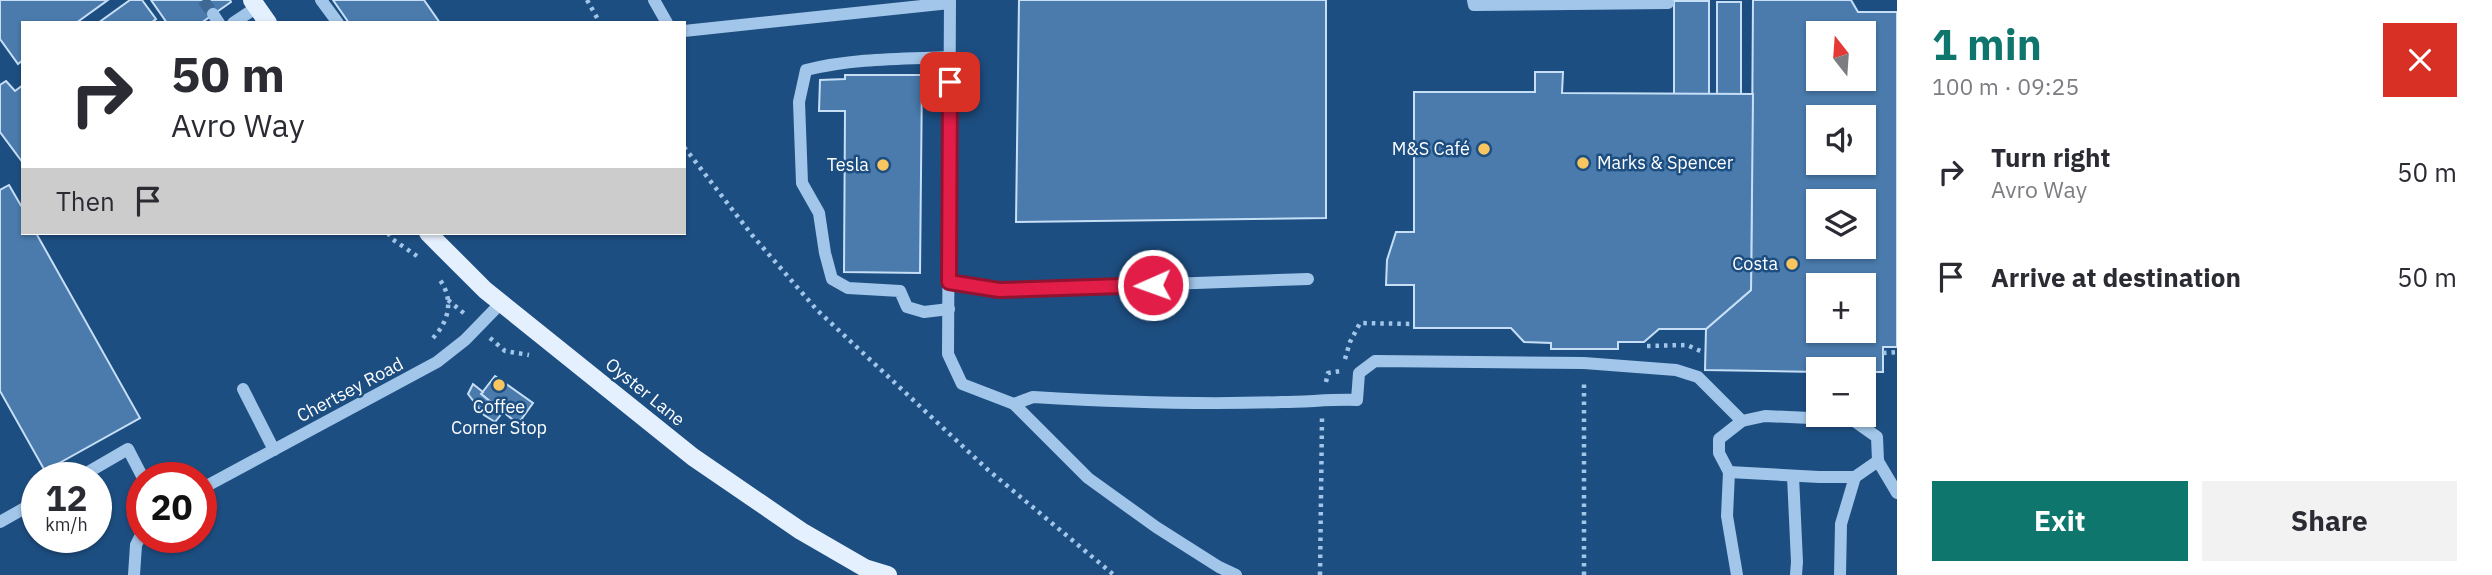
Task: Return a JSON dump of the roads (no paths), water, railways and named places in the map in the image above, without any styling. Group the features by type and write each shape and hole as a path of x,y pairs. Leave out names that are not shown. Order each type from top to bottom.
{"main road":[{"path":"255,4 267,21"},
{"name":"Oyster Lane","path":"430,235 501,303 692,457 858,568 888,575"}],"street":[{"path":"321,0 337,21"},
{"path":"654,0 666,21"},
{"path":"1473,0 1474,5 1668,4"},
{"path":"686,31 950,1 948,354 962,384 1014,404 1088,478 1156,527 1236,575"},
{"path":"235,21 255,4"},
{"path":"949,309 924,312 906,307 900,291 848,288 832,279 819,213 802,183 799,102 806,70 836,62 950,57"},
{"path":"949,282 999,290 1308,279"},
{"name":"Chertsey Road","path":"217,480 437,362 465,340 501,303"},
{"path":"1014,404 1033,397 1166,402 1283,402 1322,398 1357,400 1359,373 1375,361 1584,363 1676,370 1698,377 1742,421"},
{"path":"243,389 274,450"},
{"path":"1737,575 1727,516 1729,472 1719,453 1719,439 1742,421 1765,416 1853,420 1877,437 1878,460 1897,494"},
{"path":"106,462 128,449 135,462"},
{"path":"1840,575 1841,524 1855,477 1878,460"},
{"path":"1729,472 1855,477"},
{"path":"1793,476 1796,575"},
{"path":"1,520 21,509"},
{"path":"134,575 135,553"}],"tunnel":[{"path":"203,0 213,14"}],"place":[{"name":"M&S Café","path":"1484,149"},
{"name":"Marks & Spencer","path":"1583,163"},
{"name":"Tesla","path":"883,165"},
{"name":"Costa","path":"1792,264"},
{"name":"Coffee Corner Stop","path":"499,385"}]}
